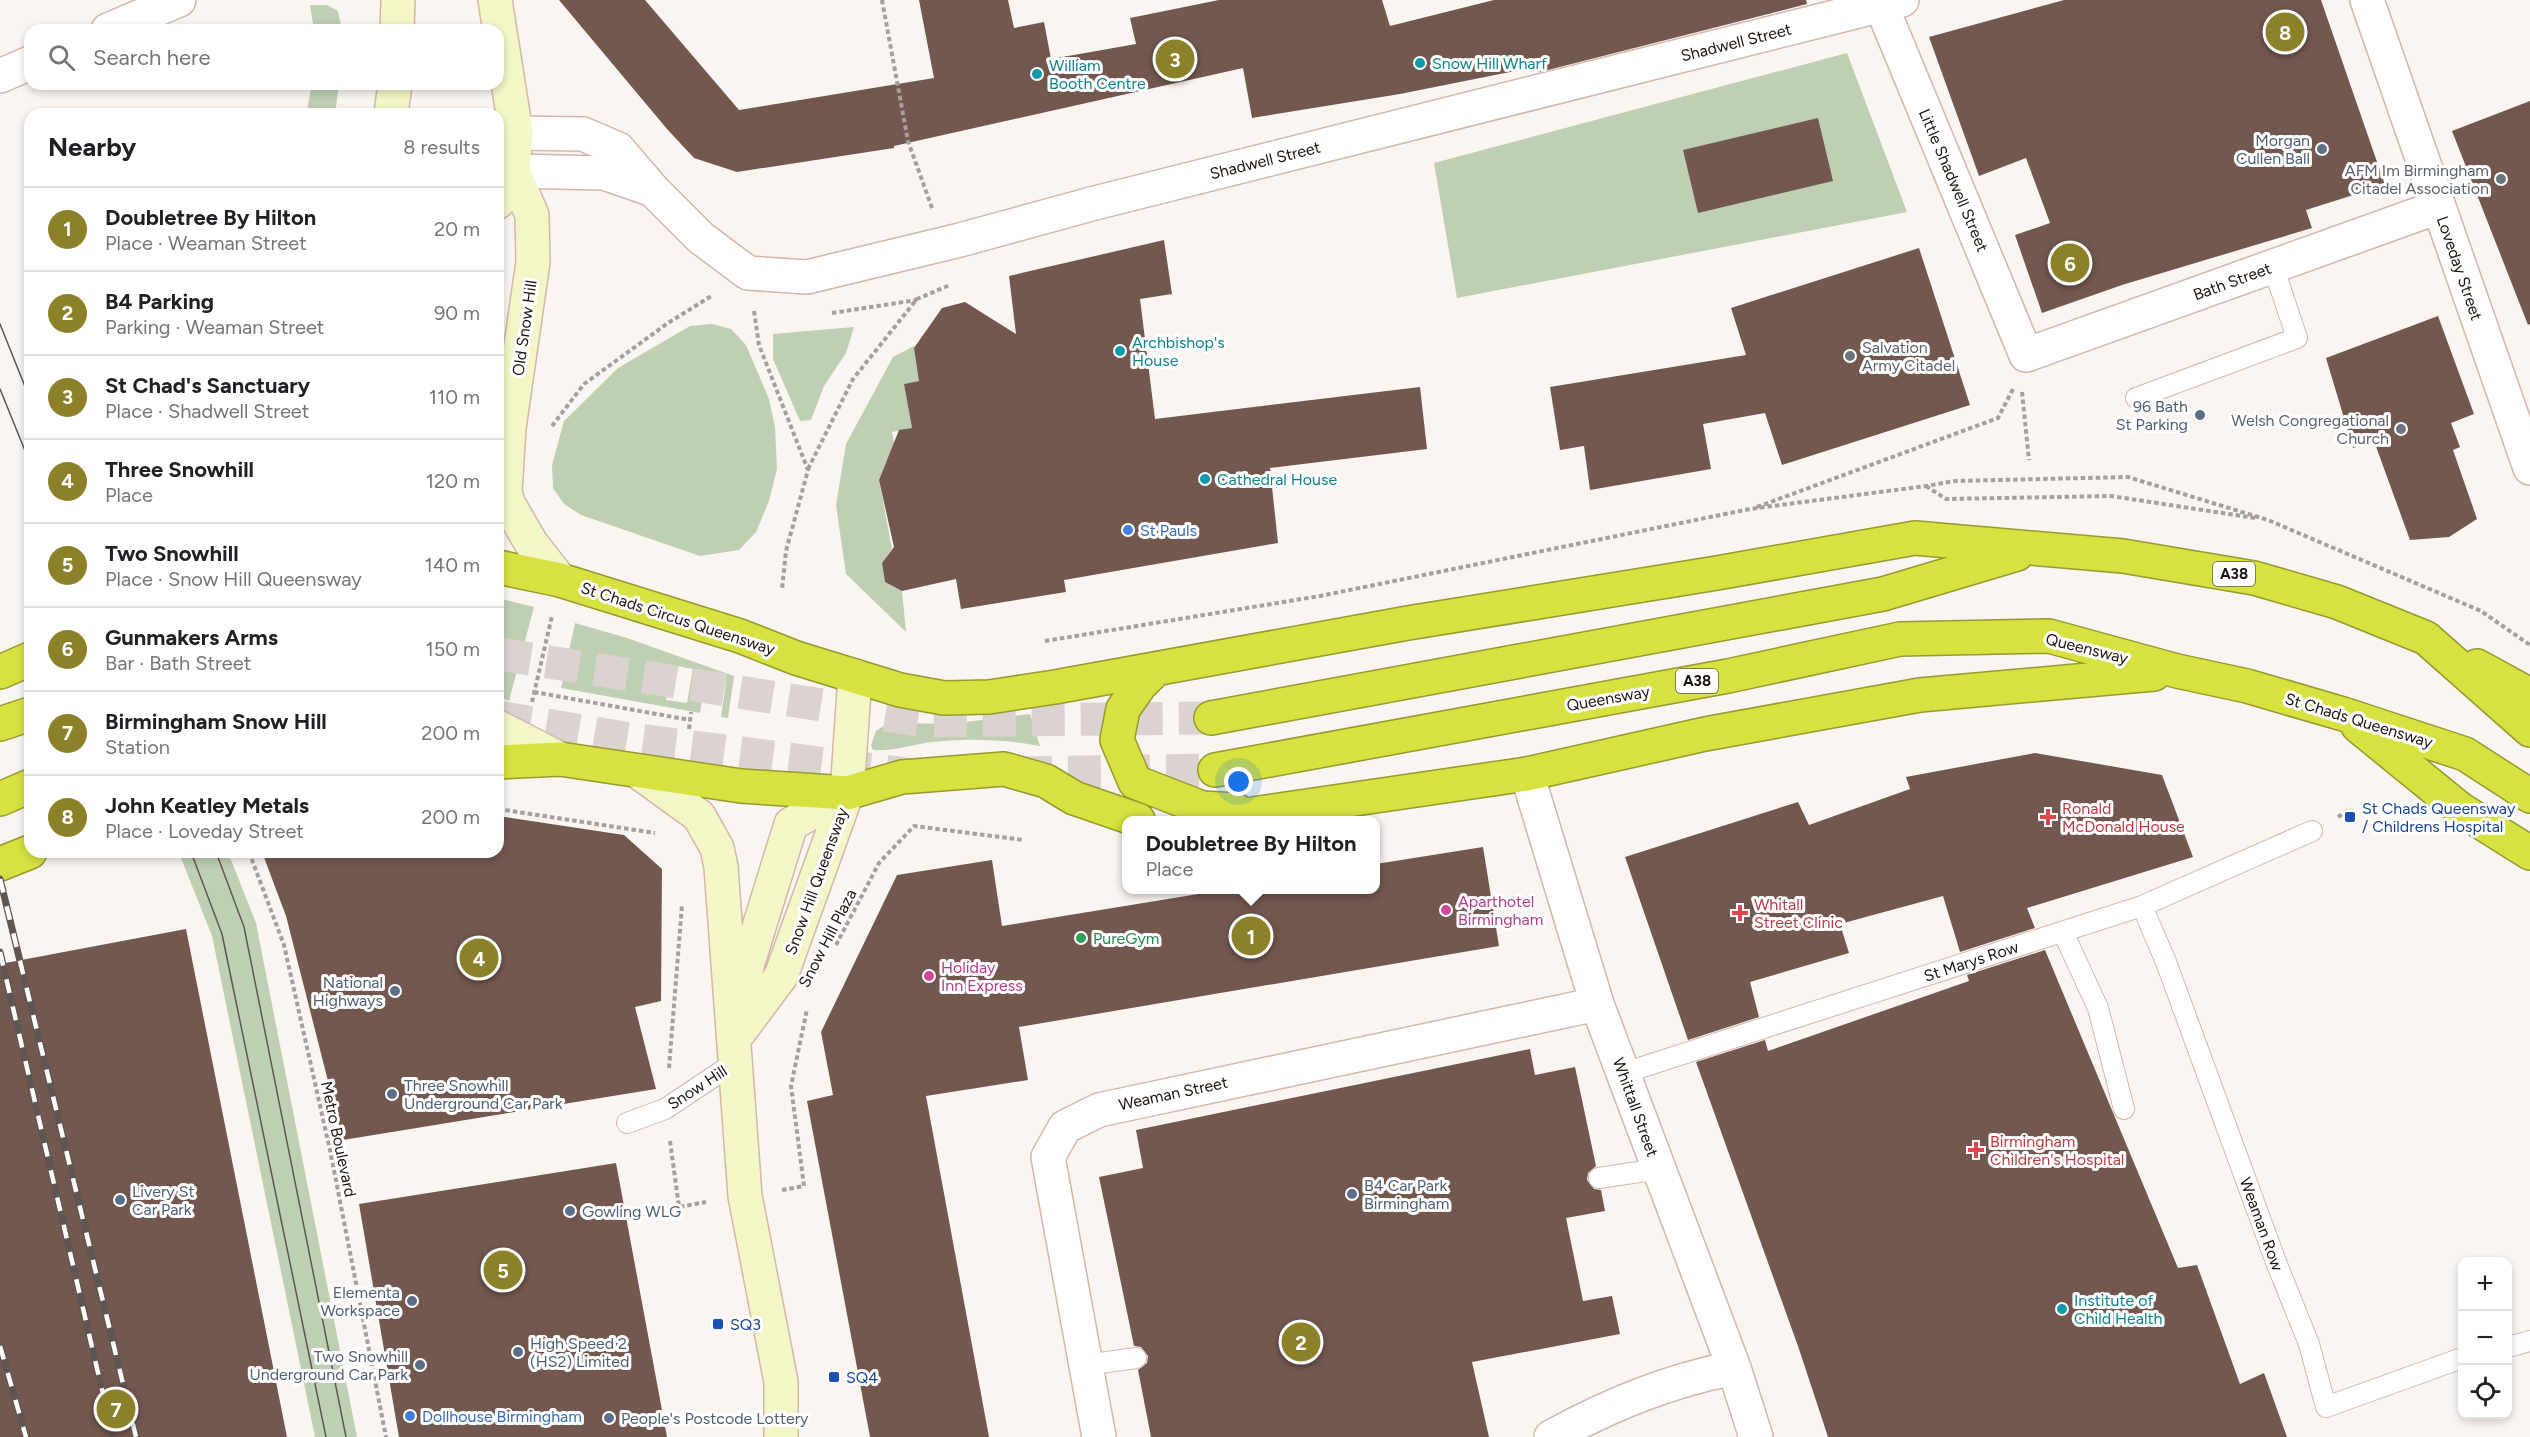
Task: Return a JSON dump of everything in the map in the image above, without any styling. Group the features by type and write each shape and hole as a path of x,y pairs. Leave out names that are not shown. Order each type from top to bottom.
{"highway":[{"name":"St Chads Circus Queensway","path":"504,568 560,580 740,636 796,658 900,690 944,698 989,697 1155,670 1408,623 1915,538 2033,549"},
{"name":"A38","path":"1210,718 1883,594 2033,549 2123,556 2254,578 2337,602 2426,638 2530,730"},
{"name":"Queensway","path":"1215,770 1728,676 1900,639 2049,636 2177,671"},
{"path":"2426,638 2530,694"},
{"path":"0,672 24,662"},
{"path":"1155,670 1140,685 1123,710 1117,740 1135,782 1202,808 1268,812"},
{"path":"1240,816 1527,774 1705,734 1920,695 2177,671"},
{"name":"St Chads Queensway","path":"2177,671 2247,686 2343,714 2465,754 2530,796"},
{"path":"2343,714 2460,808 2530,853"},
{"path":"0,724 24,716"},
{"path":"504,762 560,759 741,786 848,793 903,777 1004,769 1046,781 1074,798 1126,816"},
{"path":"0,799 24,789"},
{"path":"0,864 24,854"}],"street":[{"path":"122,24 179,0"},
{"path":"397,24 398,0"},
{"path":"481,24 487,0"},
{"name":"Old Snow Hill","path":"495,0 497,24"},
{"name":"Loveday Street","path":"2367,0 2530,468"},
{"name":"Shadwell Street","path":"748,273 807,277 960,240 1095,202 1891,3"},
{"name":"Little Shadwell Street","path":"1891,3 2024,364"},
{"path":"0,76 24,66"},
{"path":"392,108 394,90"},
{"name":"Old Snow Hill","path":"503,90 513,171 532,215 533,262 509,428 505,492 508,503 531,543 560,580"},
{"path":"507,135 583,134 618,149 654,191 701,238 748,273"},
{"path":"513,171 604,173 654,191"},
{"name":"Old Snow Hill","path":"504,190 513,171"},
{"name":"Bath Street","path":"2024,364 2273,266 2438,207"},
{"path":"848,793 855,676"},
{"path":"510,734 560,759"},
{"path":"637,771 699,816 717,848 721,867 745,1196 781,1382 781,1437"},
{"name":"Whittall Street","path":"1527,774 1597,1004 1734,1368 1756,1437"},
{"name":"Snow Hill Queensway","path":"733,1040 781,976 848,793"},
{"name":"Weaman Street","path":"1099,1437 1048,1157 1065,1127 1099,1110 1597,1004"},
{"path":"1550,1437 1620,1401 1691,1377 1734,1368"}],"lane":[{"path":"2136,398 2297,338 2273,266"},
{"name":"St Marys Row","path":"1624,1073 2142,906 2312,831"},
{"name":"Weaman Row","path":"2142,906 2166,962 2276,1262 2309,1344 2326,1407 2458,1360"},
{"path":"2063,932 2098,1008 2124,1109"},
{"name":"Snow Hill","path":"627,1123 665,1109 733,1040"},
{"path":"1599,1178 1659,1169"},
{"path":"2512,1346 2530,1341"},
{"path":"1086,1365 1136,1358"}],"path":[{"path":"782,589 786,551 808,470 853,379 917,300 965,278 954,207 933,211 908,141 882,0"},
{"path":"552,426 584,384 668,323 748,273 759,345 808,470"},
{"path":"2024,364 2029,460"},
{"path":"1045,641 1320,596 1750,509 1998,418 2024,364"},
{"path":"1926,486 1946,499 2111,496 2268,520"},
{"path":"510,734 534,692 560,580"},
{"path":"534,692 690,720"},
{"path":"689,729 691,712"},
{"path":"504,810 658,834"},
{"name":"Snow Hill Plaza","path":"831,955 879,863 914,826 1024,840"},
{"name":"Metro Boulevard","path":"251,858 284,945 330,1150 386,1437"},
{"path":"682,902 665,1109 679,1207 745,1196"},
{"name":"Snow Hill Plaza","path":"804,1186 792,1086 807,1007"}],"green space":[{"path":"310,5 327,5 338,11 341,24 313,24"},
{"path":"1847,53 1907,212 1457,298 1434,163"},
{"path":"311,90 338,90 336,108 307,108"},
{"path":"712,324 731,329 746,345 769,399 775,427 777,469 769,501 756,532 739,550 700,556 581,515 564,504 553,488 552,465 564,421 618,368 690,326"},
{"path":"854,327 846,353 824,386 811,420 800,421 773,359 773,334"},
{"path":"914,346 920,381 904,384 912,428 892,432 897,457 887,460 879,480 892,549 882,563 885,582 902,591 906,632 846,574 836,505 846,444 893,357"},
{"path":"504,600 534,607 509,701 504,699"},
{"path":"575,623 627,638 734,676 728,718 721,717 726,682 705,679 700,713 561,688","holes":["671,665 693,669 687,703 666,700"]},
{"path":"1030,714 1040,746 973,740 933,742 880,750 873,750 871,745 876,731 885,725 897,723 950,724"},
{"path":"181,858 230,858 256,923 357,1437 315,1437 212,936"}],"building":[{"path":"559,0 645,0 739,110 934,78 919,0 1008,0 1014,28 1044,22 1051,59 1136,44 1130,18 1219,0 1382,0 1390,26 1494,0 1806,0 1807,4 1540,72 1515,71 1400,94 1252,118 1243,68 894,146 894,148 737,172 694,158"},
{"path":"2064,0 2321,0 2385,185 2306,210 2312,228 2122,285 2042,313 2015,235 2050,223 2026,158 1979,176 1929,37"},
{"name":"AFM Im Birmingham Citadel Association","path":"2530,101 2530,324 2528,325 2452,131"},
{"path":"1818,118 1833,181 1698,213 1683,150"},
{"path":"1164,240 1172,294 1140,299 1155,419 1420,387 1427,449 1270,468 1278,543 1064,580 1066,592 961,609 956,579 902,591 885,582 882,563 894,547 879,480 899,430 912,428 904,384 919,381 914,348 942,308 965,302 1016,334 1009,276"},
{"name":"Salvation Army Citadel","path":"1919,248 1970,405 1782,465 1765,413 1703,424 1711,469 1590,490 1584,446 1560,450 1550,387 1746,355 1731,308"},
{"name":"Welsh Congregational Church","path":"2438,316 2474,414 2451,423 2460,447 2453,450 2477,519 2449,537 2410,540 2374,441 2353,448 2326,358"},
{"path":"2035,753 2162,775 2193,857 2027,908 2035,928 1960,952 1943,896 1840,924 1849,953 1750,982 1759,1017 1688,1040 1625,857 1798,802 1809,825 1910,789 1906,777"},
{"path":"504,817 624,835 662,869 661,1001 635,1007 656,1089 343,1140 286,916 264,858 504,858"},
{"path":"1483,847 1499,946 1019,1027 1028,1080 926,1096 989,1437 870,1437 807,1101 833,1095 821,1032 897,875 992,860 1002,926 1198,894 1380,894 1380,863"},
{"name":"Livery St Car Park","path":"186,929 287,1437 0,1437 0,964"},
{"path":"2045,950 2178,1268 2197,1265 2240,1384 2264,1373 2287,1437 1828,1437 1799,1349 1696,1062 1765,1040 1768,1051 1969,981 1967,975"},
{"name":"B4 Car Park Birmingham","path":"1530,1049 1535,1075 1575,1067 1596,1166 1588,1173 1587,1180 1594,1189 1601,1190 1605,1211 1566,1218 1583,1301 1612,1296 1620,1334 1472,1362 1489,1437 1151,1437 1138,1370 1147,1363 1148,1356 1141,1347 1134,1346 1099,1177 1143,1168 1136,1130"},
{"path":"616,1163 667,1437 399,1437 359,1204"}],"tunnel":[{"path":"504,655 923,721 1211,718"},
{"path":"504,718 630,739 914,775"},
{"path":"1019,773 1215,770"}],"tram line":[{"path":"0,324 24,384"},
{"path":"0,389 24,448"},
{"path":"193,858 222,934 326,1437"},
{"path":"218,858 244,927 346,1437"}],"railway":[{"path":"0,879 136,1437"},
{"path":"0,952 113,1437"},
{"path":"0,1346 26,1437"}],"place":[{"name":"John Keatley Metals","path":"2285,32"},
{"name":"St Chad's Sanctuary","path":"1175,59"},
{"name":"Snow Hill Wharf","path":"1420,63"},
{"name":"William Booth Centre","path":"1037,74"},
{"name":"Morgan Cullen Ball","path":"2322,149"},
{"name":"AFM Im Birmingham Citadel Association","path":"2501,179"},
{"name":"Gunmakers Arms","path":"2070,263"},
{"name":"Archbishop's House","path":"1120,351"},
{"name":"Salvation Army Citadel","path":"1850,356"},
{"name":"96 Bath St Parking","path":"2200,415"},
{"name":"Welsh Congregational Church","path":"2401,429"},
{"name":"Cathedral House","path":"1205,479"},
{"name":"St Pauls","path":"1128,530"},
{"name":"Ronald McDonald House","path":"2048,817"},
{"name":"St Chads Queensway / Childrens Hospital","path":"2350,817"},
{"name":"Aparthotel Birmingham","path":"1446,910"},
{"name":"Whitall Street Clinic","path":"1740,913"},
{"name":"Doubletree By Hilton","path":"1251,936"},
{"name":"PureGym","path":"1081,938"},
{"name":"Three Snowhill","path":"479,958"},
{"name":"Holiday Inn Express","path":"929,976"},
{"name":"National Highways","path":"395,991"},
{"name":"Three Snowhill Underground Car Park","path":"392,1094"},
{"name":"Birmingham Children's Hospital","path":"1976,1150"},
{"name":"B4 Car Park Birmingham","path":"1352,1194"},
{"name":"Livery St Car Park","path":"120,1200"},
{"name":"Gowling WLG","path":"570,1211"},
{"name":"Two Snowhill","path":"503,1270"},
{"name":"Elementa Workspace","path":"412,1301"},
{"name":"Institute of Child Health","path":"2062,1309"},
{"name":"SQ3","path":"718,1324"},
{"name":"B4 Parking","path":"1301,1342"},
{"name":"High Speed 2 (HS2) Limited","path":"518,1352"},
{"name":"Two Snowhill Underground Car Park","path":"420,1365"},
{"name":"SQ4","path":"834,1377"},
{"name":"Birmingham Snow Hill","path":"116,1409"},
{"name":"Dollhouse Birmingham","path":"410,1416"},
{"name":"People's Postcode Lottery","path":"609,1418"}]}
